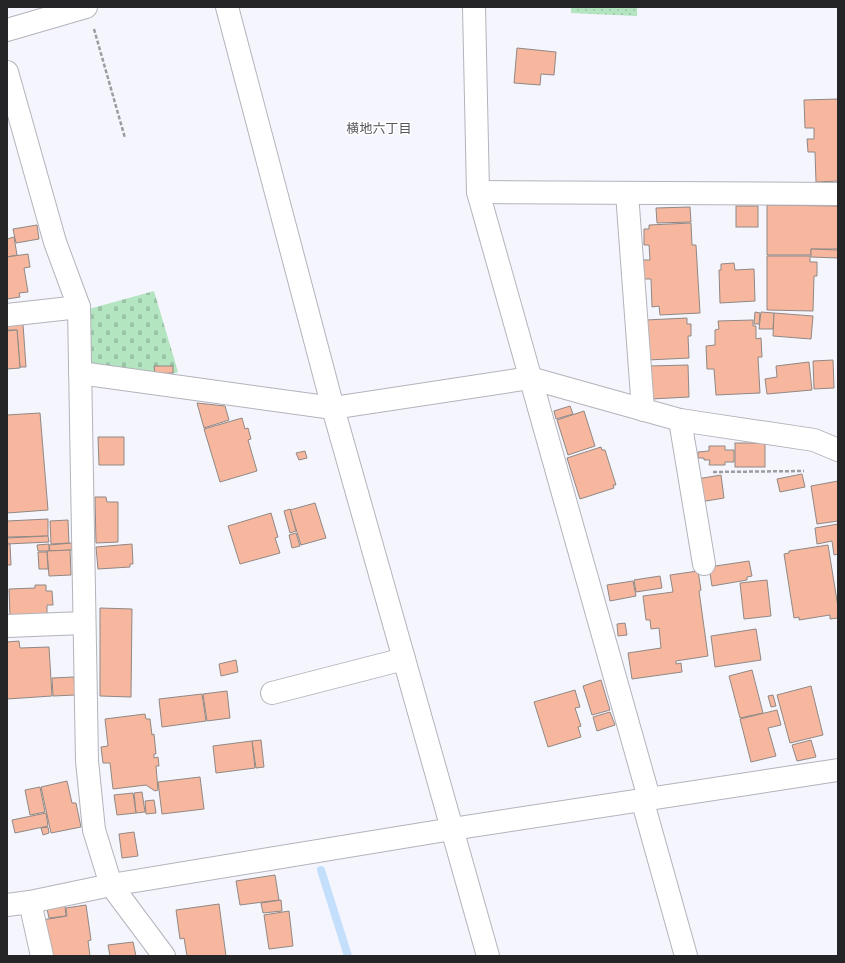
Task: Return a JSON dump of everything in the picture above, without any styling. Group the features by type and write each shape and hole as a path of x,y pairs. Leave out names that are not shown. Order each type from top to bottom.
{"street":[{"path":"227,7 333,408 488,956"},
{"path":"474,7 478,192 646,799 686,956"},
{"path":"7,30 89,14"},
{"path":"7,72 55,242 79,307 87,761 94,830 111,885 164,956"},
{"path":"478,192 838,194"},
{"path":"627,193 643,410"},
{"path":"7,315 79,307"},
{"path":"80,373 333,408 530,378 680,420 814,440 838,450"},
{"path":"680,420 704,564"},
{"path":"7,626 84,623"},
{"path":"272,693 404,659"},
{"path":"7,905 30,902 111,885 452,829 838,770"},
{"path":"30,902 42,956"}],"path":[{"path":"89,14 126,138"},
{"path":"688,472 804,471"}],"green space":[{"path":"571,7 637,7 637,16 571,13"},
{"path":"154,291 178,372 163,378 91,367 89,309"}],"building":[{"path":"517,48 556,52 554,75 541,74 540,85 514,83"},
{"path":"838,99 838,181 816,182 815,152 808,152 807,139 814,139 814,128 805,128 804,100"},
{"path":"767,205 838,206 838,249 811,249 811,255 767,255"},
{"path":"736,206 758,206 758,227 736,227"},
{"path":"690,207 691,222 657,223 656,208"},
{"path":"691,223 692,245 696,245 700,313 660,315 659,306 652,307 651,279 640,279 639,260 650,260 649,245 644,245 644,229 649,229 649,225"},
{"path":"37,225 39,239 16,243 13,229"},
{"path":"14,237 17,255 7,257 7,239"},
{"path":"811,249 838,250 838,258 811,257"},
{"path":"28,254 30,267 24,268 28,292 19,293 20,297 7,299 7,257"},
{"path":"767,256 810,256 810,262 817,262 817,276 814,276 813,311 767,310"},
{"path":"734,263 735,270 754,269 755,301 720,303 719,270 721,270 721,264"},
{"path":"755,312 760,313 759,324 754,324"},
{"path":"761,312 774,313 773,329 759,329"},
{"path":"774,313 813,316 811,339 773,336"},
{"path":"687,318 687,324 691,324 691,336 688,336 689,358 648,360 646,320"},
{"path":"753,320 753,326 756,326 756,339 761,338 762,357 758,357 760,393 716,395 714,369 707,369 706,346 715,345 715,330 719,329 718,321"},
{"path":"23,324 26,367 20,367 17,330 7,330 7,325"},
{"path":"17,330 20,368 7,369 7,331"},
{"path":"833,360 834,388 814,389 813,361"},
{"path":"809,362 812,390 767,394 765,379 777,377 776,366"},
{"path":"688,365 689,397 651,399 649,366"},
{"path":"154,366 173,366 173,373 155,374"},
{"path":"197,403 225,406 229,420 204,428"},
{"path":"570,406 573,414 556,419 554,411"},
{"path":"584,411 595,446 568,455 557,420"},
{"path":"40,413 48,510 7,513 7,415"},
{"path":"242,418 245,429 248,428 251,439 248,440 257,471 220,482 204,429"},
{"path":"98,437 124,437 124,465 99,465"},
{"path":"735,443 765,443 765,467 735,467"},
{"path":"709,446 725,446 725,450 734,450 734,462 725,462 725,465 709,465 710,460 698,458 698,452 709,451"},
{"path":"601,447 602,450 605,450 616,485 613,485 614,488 580,499 567,458"},
{"path":"305,451 307,458 299,460 296,453"},
{"path":"802,474 805,487 780,492 777,479"},
{"path":"721,475 724,498 700,502 697,479"},
{"path":"838,481 838,521 817,524 811,486"},
{"path":"95,497 106,497 107,502 118,502 118,542 96,543"},
{"path":"315,503 326,538 301,545 290,510"},
{"path":"290,509 296,531 290,533 284,511"},
{"path":"271,513 278,537 275,538 280,553 240,564 228,526"},
{"path":"48,519 48,536 7,537 7,521"},
{"path":"68,520 69,543 51,544 50,521"},
{"path":"838,524 838,554 834,555 832,541 817,544 815,528"},
{"path":"296,533 300,546 292,548 289,535"},
{"path":"48,536 49,542 7,544 7,538"},
{"path":"72,543 72,550 50,551 49,545"},
{"path":"7,544 10,544 11,565 7,565"},
{"path":"49,544 49,551 38,551 37,545"},
{"path":"132,544 133,564 130,564 130,567 98,569 96,547"},
{"path":"828,545 838,607 838,618 830,619 830,615 799,620 799,617 794,618 784,554 789,553 789,551"},
{"path":"70,550 71,575 49,576 47,551"},
{"path":"38,552 47,552 48,569 39,569"},
{"path":"749,561 752,576 747,577 747,580 712,586 709,567"},
{"path":"698,571 701,590 699,591 708,656 676,661 676,664 681,663 682,672 632,679 628,653 661,648 659,628 651,629 650,620 646,620 643,596 673,592 670,575"},
{"path":"660,576 662,588 636,592 634,580"},
{"path":"767,580 771,616 744,619 740,583"},
{"path":"633,581 636,596 610,601 607,585"},
{"path":"35,585 46,585 46,591 52,591 53,605 47,605 47,614 10,616 9,589 35,588"},
{"path":"100,608 132,609 131,697 100,696"},
{"path":"625,623 627,635 618,636 617,624"},
{"path":"756,629 761,660 715,667 711,636"},
{"path":"19,641 20,648 49,647 52,696 7,699 7,642"},
{"path":"236,660 238,672 221,676 219,664"},
{"path":"752,670 763,713 740,718 729,676"},
{"path":"74,677 75,695 53,696 52,678"},
{"path":"601,680 610,710 592,715 583,686"},
{"path":"811,686 823,735 790,743 777,695"},
{"path":"575,690 580,707 575,708 581,726 578,727 581,737 548,747 534,702"},
{"path":"227,691 230,718 207,721 203,694"},
{"path":"202,694 206,721 162,727 159,699"},
{"path":"773,695 776,706 771,707 768,696"},
{"path":"777,710 781,725 768,728 776,756 751,762 740,719"},
{"path":"610,712 615,725 597,731 593,717"},
{"path":"145,714 146,719 150,719 152,735 154,734 156,754 154,754 154,758 158,757 159,766 156,766 158,790 155,791 146,785 113,789 110,763 103,763 101,747 108,746 105,719"},
{"path":"261,740 264,767 256,768 252,741"},
{"path":"811,740 816,757 797,761 792,745"},
{"path":"252,741 255,768 216,773 213,746"},
{"path":"200,777 204,809 162,814 158,782"},
{"path":"67,781 72,803 76,803 81,827 51,833 41,787"},
{"path":"40,787 45,812 30,815 25,790"},
{"path":"142,792 145,812 136,813 134,793"},
{"path":"133,793 136,813 117,815 114,795"},
{"path":"154,800 156,813 146,814 145,801"},
{"path":"46,813 48,826 15,833 12,820"},
{"path":"48,827 49,833 43,835 41,828"},
{"path":"134,832 138,856 122,858 119,834"},
{"path":"275,875 279,900 240,905 236,881"},
{"path":"281,900 282,911 263,913 261,903"},
{"path":"219,904 226,956 187,956 184,938 180,939 176,910"},
{"path":"86,905 91,940 88,941 90,956 47,956 42,920 67,916 66,908"},
{"path":"65,906 66,916 49,918 47,909"},
{"path":"289,911 293,946 269,949 264,915"},
{"path":"133,942 136,956 110,956 108,945"}],"waterway":[{"path":"321,870 348,956"}],"district":[{"name":"横地六丁目","path":"379,128"}]}
